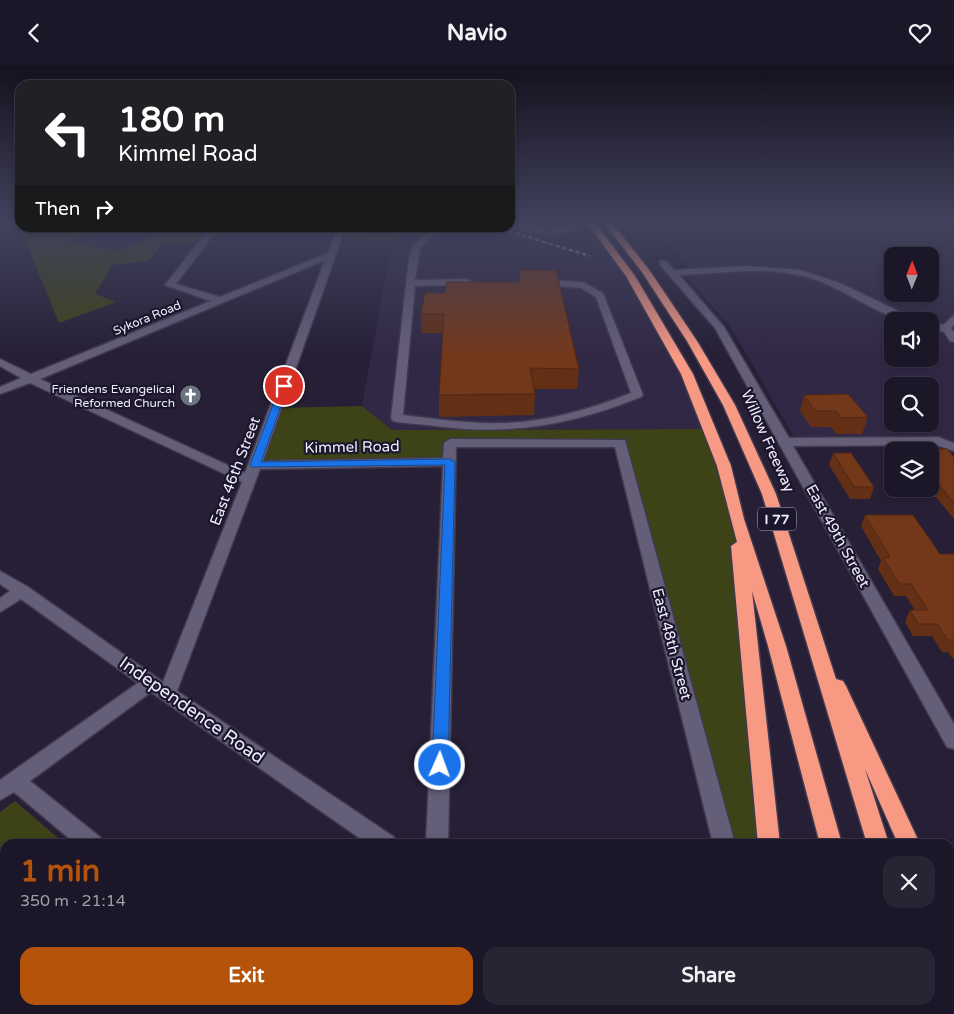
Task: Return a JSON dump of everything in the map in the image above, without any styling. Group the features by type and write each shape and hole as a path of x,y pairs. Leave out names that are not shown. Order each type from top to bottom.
{"highway":[{"name":"I 77","path":"624,268 687,374 724,466 737,519 765,604 831,839"},
{"name":"Willow Freeway","path":"644,268 692,341 728,405 769,494 876,839"},
{"path":"737,519 769,839"},
{"path":"812,631 908,839"}],"street":[{"path":"183,268 170,285 222,301"},
{"name":"Sykora Road","path":"0,391 300,268"},
{"name":"East 46th Street","path":"159,688 255,465 326,268"},
{"path":"413,268 397,418 486,427 537,423 600,410 636,395 600,295 583,285 522,282"},
{"name":"East 49th Street","path":"668,268 720,327 954,741"},
{"path":"672,273 771,269 802,273 818,277 891,312"},
{"path":"411,283 477,282"},
{"path":"951,334 946,327 954,318"},
{"path":"939,329 951,334"},
{"path":"0,361 31,379 249,480"},
{"path":"785,442 938,441 952,445"},
{"name":"East 48th Street","path":"450,462 450,443 620,443 723,839"},
{"path":"437,839 450,462"},
{"name":"Kimmel Road","path":"255,465 450,462"},
{"name":"Independence Road","path":"0,576 379,839"},
{"path":"0,606 22,591"},
{"path":"85,839 8,786 159,688"}],"shaded area":[{"path":"387,268 624,268 687,374 709,429 392,430 362,406"},
{"path":"689,268 884,268 884,303 939,303 939,268 954,268 954,442 797,442 730,326 685,275 694,274"}],"green space":[{"path":"37,268 110,268 95,294 116,302 59,323"},
{"path":"362,406 392,430 709,429 737,519 769,839 723,839 620,444 450,443 450,462 255,465 276,408"},
{"path":"15,801 59,839 0,839 0,812"}],"building":[{"path":"520,270 556,270 579,369 530,368 535,394 439,395 444,314 421,314 425,293 445,293 447,282 519,282"},
{"path":"848,394 868,417 841,418 836,411 815,411 804,395"},
{"path":"939,449 947,449 954,457 954,503 939,487"},
{"path":"833,453 851,453 874,487 854,487"},
{"path":"865,515 913,515 940,554 954,554 954,640 948,640 937,624 918,624 910,610 928,610 911,584 899,584 883,558 890,557"}],"place":[{"name":"Friendens Evangelical Reformed Church","path":"191,396"}],"route":[{"path":"284,386 255,465 450,462 440,765"}]}
